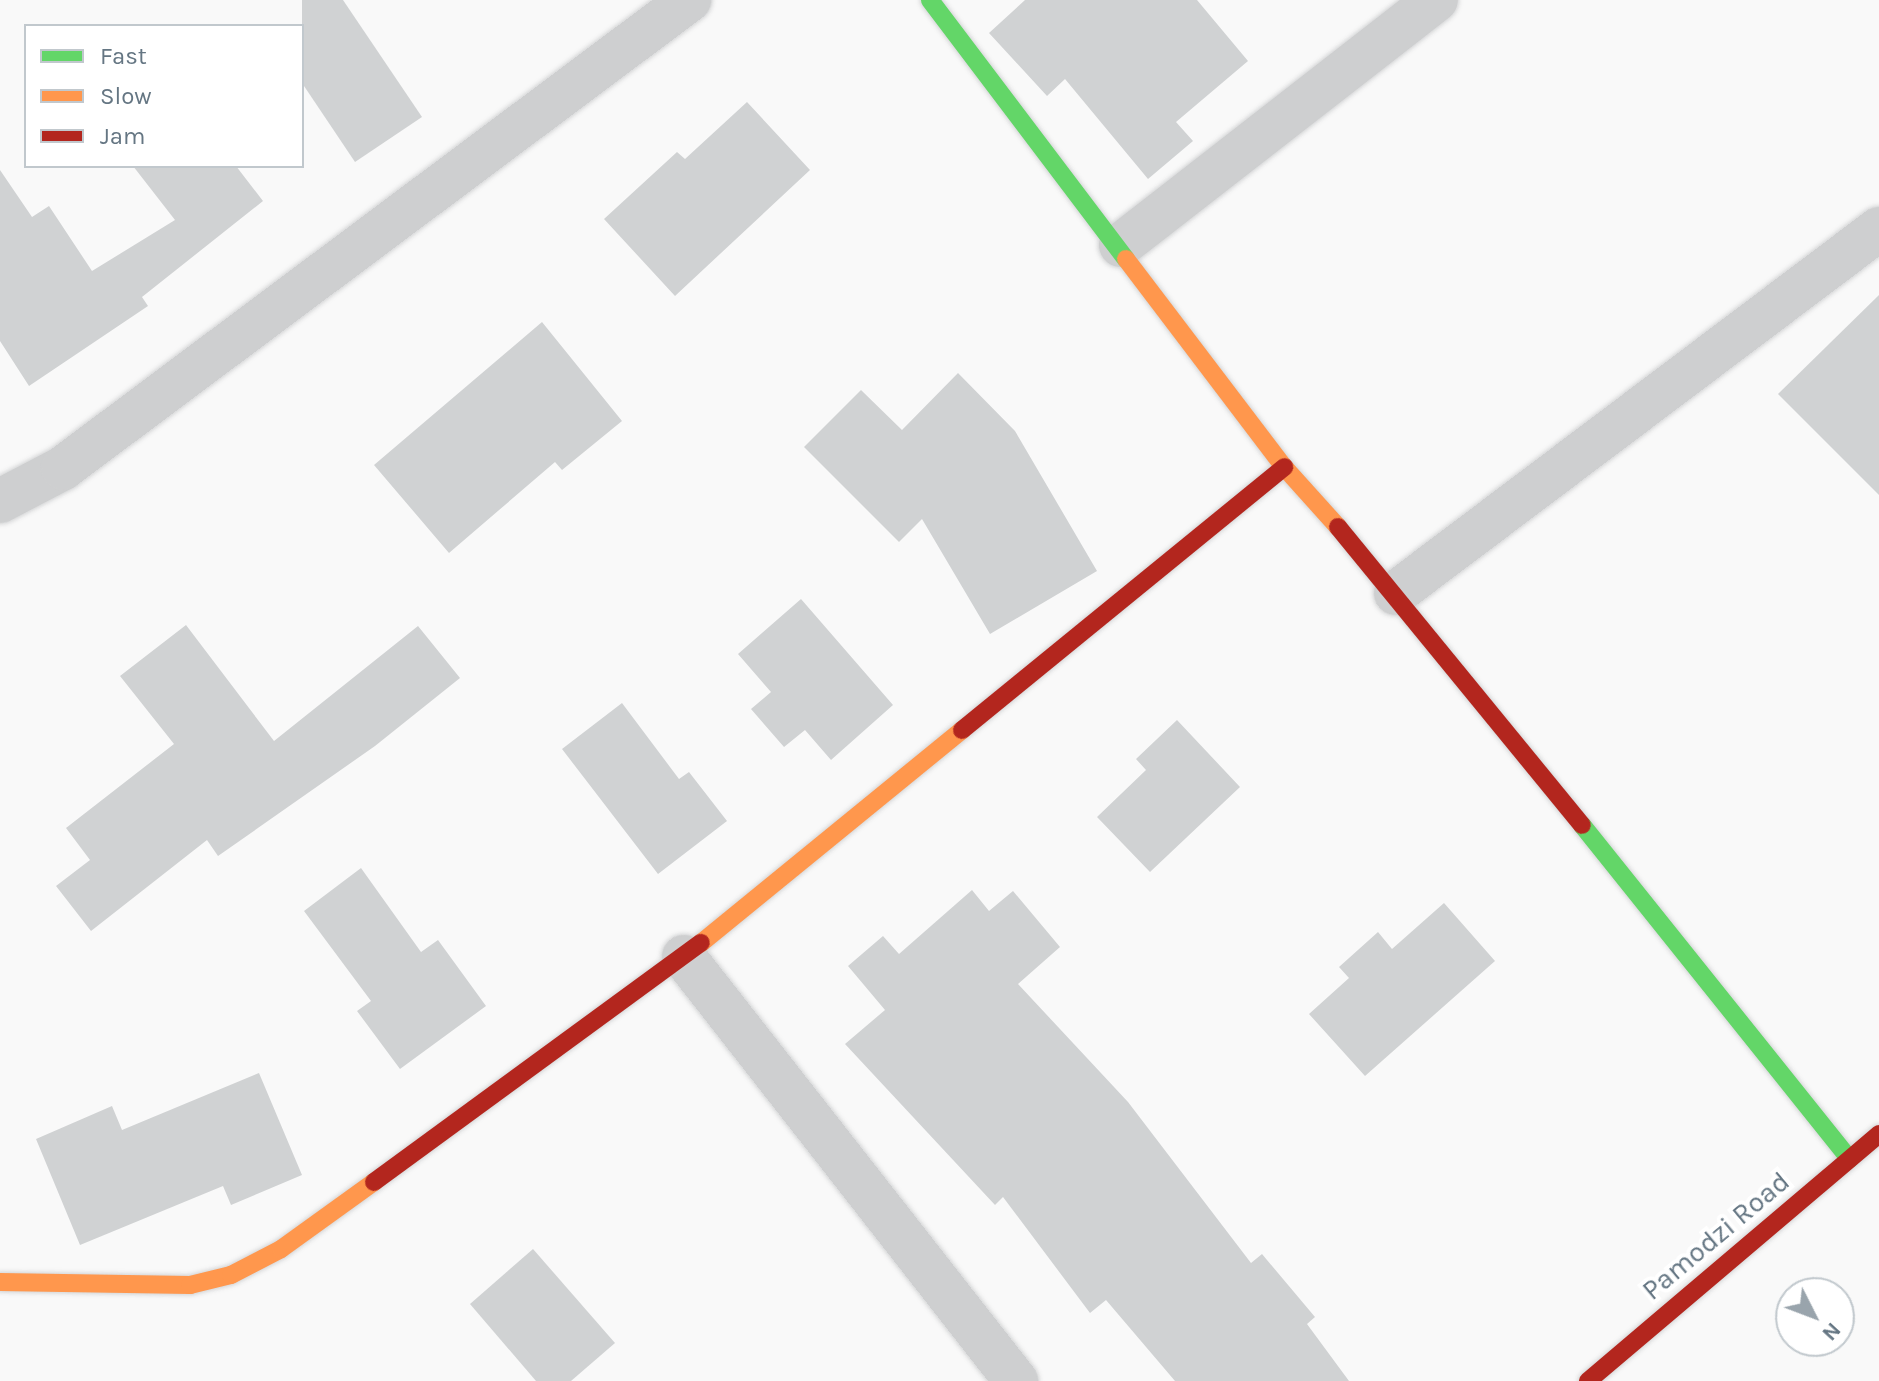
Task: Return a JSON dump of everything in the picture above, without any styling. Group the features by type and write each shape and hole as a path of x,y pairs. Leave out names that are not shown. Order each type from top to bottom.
{"street":[{"path":"0,501 63,468 689,0"},
{"path":"930,0 1121,245 1284,467 1396,593 1850,1159"},
{"path":"1121,245 1436,0"},
{"path":"1396,593 1879,229"},
{"path":"0,1282 190,1285 231,1275 281,1249 684,957 1284,467"},
{"path":"684,957 1016,1381"},
{"name":"Pamodzi Road","path":"1588,1381 1879,1134"}],"building":[{"path":"302,0 343,0 422,117 355,162 304,86"},
{"path":"1025,0 1197,0 1248,61 1176,122 1193,141 1148,179 1065,79 1047,96 989,33"},
{"path":"747,102 810,170 675,296 604,219 677,152 685,159"},
{"path":"135,168 238,168 263,201 142,297 148,306 29,386 0,341 0,170 32,217 49,206 92,271 175,220"},
{"path":"1879,295 1879,495 1778,394"},
{"path":"542,322 622,421 562,470 555,462 449,553 374,465"},
{"path":"958,373 1015,431 1097,571 990,634 922,519 899,542 804,447 861,390 902,430"},
{"path":"801,599 893,705 831,760 805,730 784,747 751,709 771,692 738,654"},
{"path":"186,625 274,741 418,626 460,678 375,746 218,856 207,840 91,931 56,886 90,860 66,828 174,744 120,676"},
{"path":"622,703 679,779 689,772 727,821 658,874 562,749"},
{"path":"1177,720 1240,787 1150,872 1097,817 1146,770 1136,759"},
{"path":"361,868 421,952 438,940 486,1006 400,1069 357,1011 371,1001 304,911"},
{"path":"972,890 989,911 1013,891 1060,947 1018,984 1128,1102 1251,1263 1262,1254 1315,1317 1307,1324 1349,1381 1175,1381 1106,1300 1090,1313 1003,1197 995,1205 845,1044 885,1010 848,966 883,936 899,954"},
{"path":"1444,903 1495,961 1365,1076 1309,1014 1349,978 1339,967 1378,932 1392,949"},
{"path":"259,1073 302,1175 231,1205 223,1186 80,1245 36,1139 112,1106 122,1130"},
{"path":"533,1249 615,1343 571,1381 536,1381 470,1304"}],"traffic: fast":[{"path":"930,0 1126,259"},
{"path":"1582,825 1850,1159"}],"traffic: slow":[{"path":"1126,259 1284,467 1338,527"},
{"path":"701,943 962,730"},
{"path":"0,1282 190,1285 231,1275 281,1249 374,1182"}],"traffic: jam":[{"path":"962,730 1284,467"},
{"path":"1338,527 1582,825"},
{"path":"374,1182 701,943"},
{"path":"1588,1381 1879,1134"}]}
